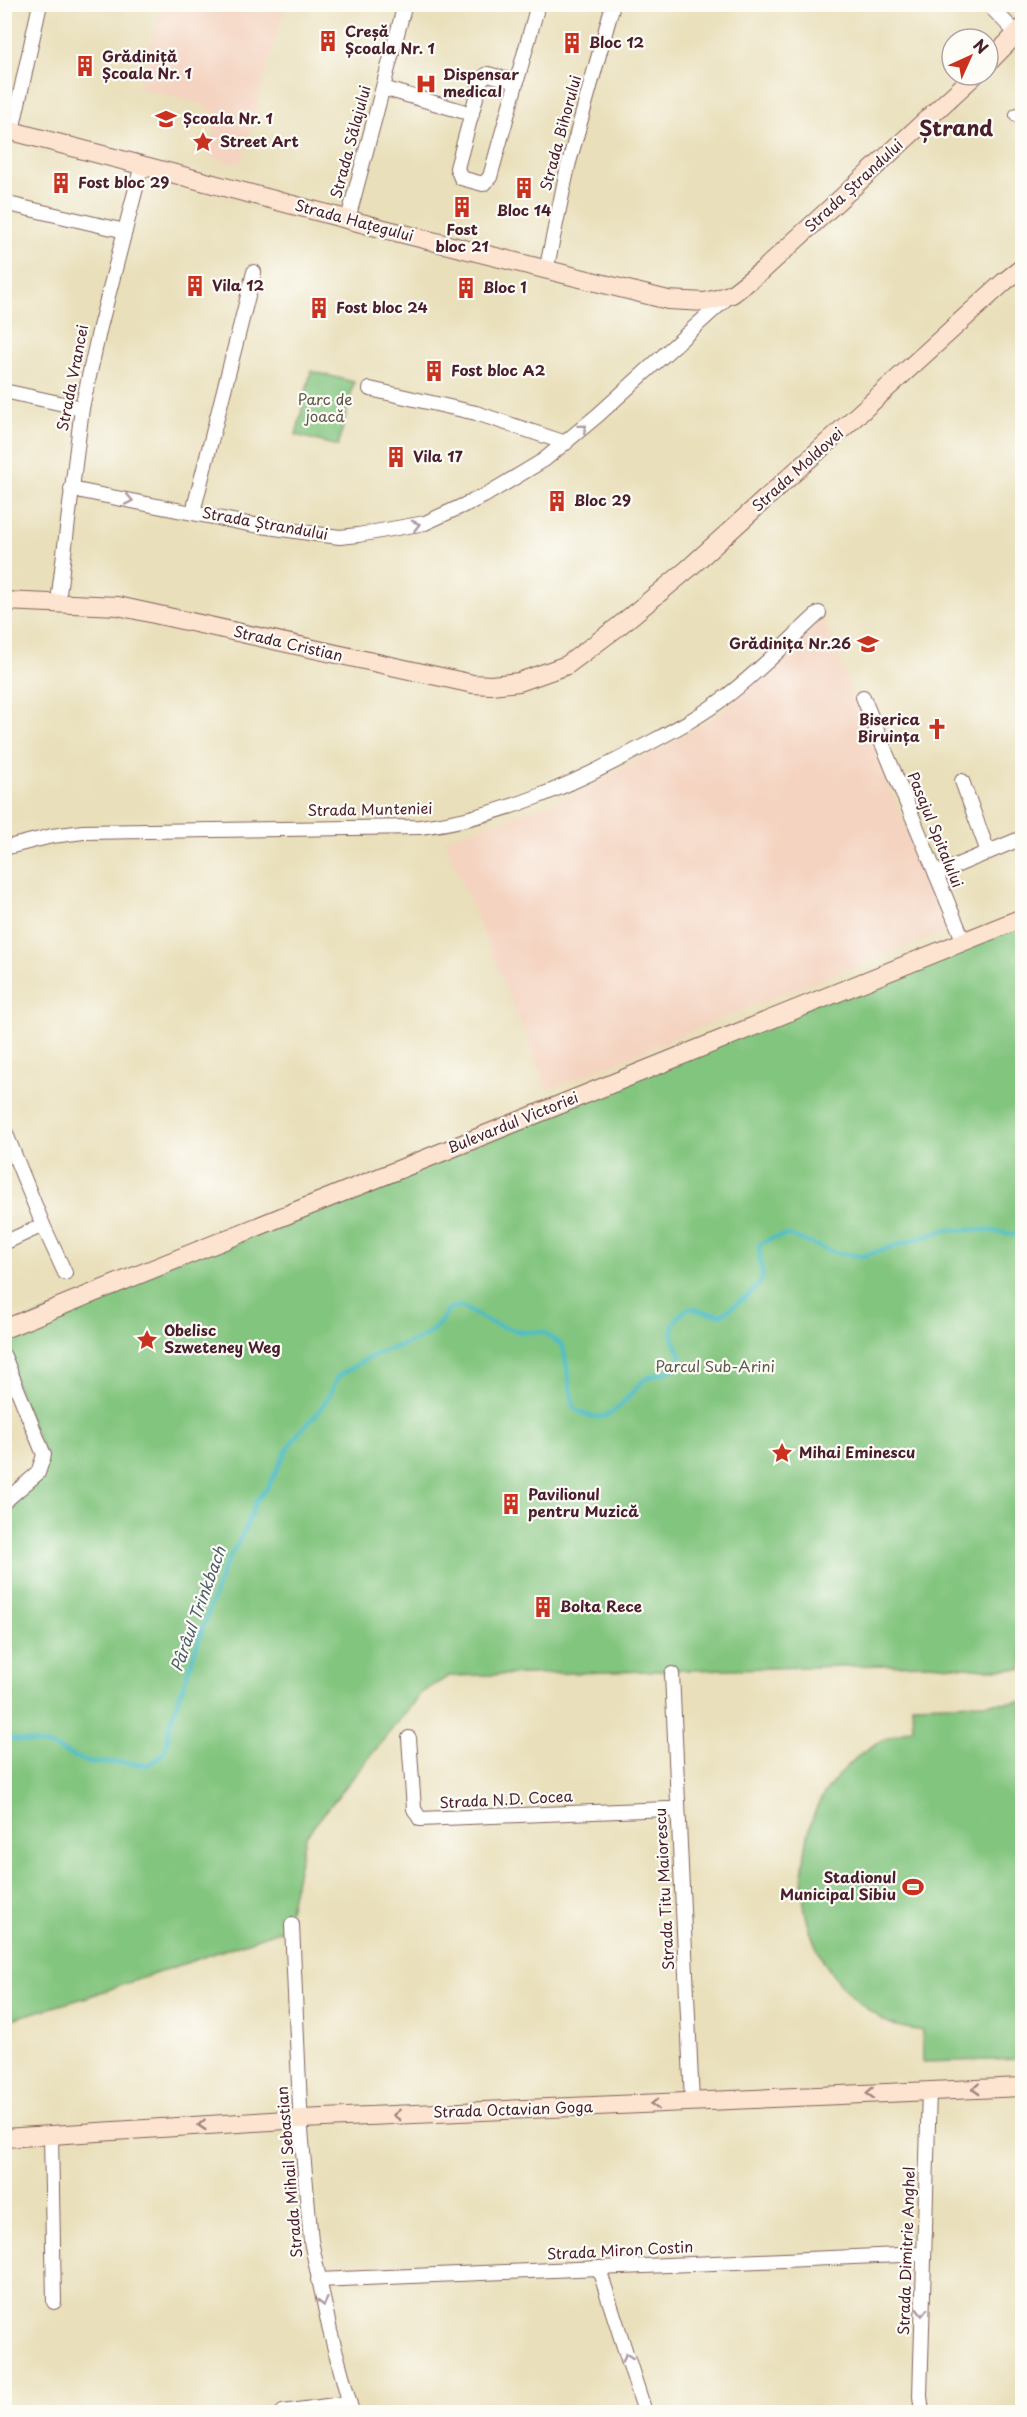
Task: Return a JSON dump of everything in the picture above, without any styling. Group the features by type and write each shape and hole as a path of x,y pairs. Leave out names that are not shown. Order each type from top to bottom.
{"street":[{"path":"8,130 40,4"},
{"name":"Strada Sălajului","path":"348,219 405,4"},
{"path":"517,82 488,74 481,79 458,168 461,178 483,184 490,177 517,82 536,12 534,4"},
{"name":"Strada Bihorului","path":"546,271 568,166 613,4"},
{"path":"988,4 1021,34 1000,52"},
{"name":"Strada Ștrandului","path":"71,489 248,524 340,537 400,529 425,523 484,496 521,475 566,443 732,294 763,270 962,87"},
{"path":"383,88 472,114"},
{"name":"Strada Hațegului","path":"8,130 546,271 668,300 705,302"},
{"name":"Strada Vrancei","path":"58,602 82,408 100,327 142,165"},
{"path":"4,203 125,231"},
{"name":"Strada Moldovei","path":"567,665 688,569 1004,282 1023,268"},
{"name":"Strada Ștrandului","path":"193,512 254,272"},
{"name":"Strada Ștrandului","path":"705,302 732,294"},
{"path":"370,389 476,413 566,443"},
{"path":"4,390 82,408"},
{"name":"Strada Cristian","path":"4,601 118,606 473,684 491,686 519,682 567,665"},
{"name":"Strada Munteniei","path":"4,848 52,836 83,832 420,827 451,824 483,816 542,795 597,771 694,719 726,697 819,613"},
{"name":"Pasajul Spitalului","path":"863,697 964,942"},
{"path":"962,781 988,852"},
{"path":"936,874 1023,838"},
{"name":"Bulevardul Victoriei","path":"4,1329 1023,918"},
{"path":"4,1129 64,1273"},
{"path":"4,1243 43,1225"},
{"path":"4,1356 44,1455 38,1473 4,1502"},
{"name":"Strada Titu Maiorescu","path":"672,1674 692,2102"},
{"name":"Strada N.D. Cocea","path":"409,1738 414,1809 420,1820 677,1810"},
{"name":"Strada Mihail Sebastian","path":"292,1925 308,2215 318,2280 350,2408"},
{"name":"Strada Octavian Goga","path":"4,2138 301,2119 1023,2087"},
{"name":"Strada Dimitrie Anghel","path":"922,2412 920,2396 923,2254 929,2091"},
{"path":"51,2134 54,2302"},
{"name":"Strada Miron Costin","path":"318,2280 923,2254"},
{"path":"599,2269 645,2412"},
{"path":"283,2412 350,2408"}],"shaded area":[{"path":"162,5 285,5 240,165 207,156 218,115 207,111 209,106 138,88"},
{"path":"823,619 947,931 792,990 548,1090 444,839 569,797 720,714"}],"green space":[{"name":"Parc de joacă","path":"311,371 354,382 338,446 296,435"},
{"name":"Parcul Sub-Arini","path":"1022,918 1022,1669 986,1669 929,1664 449,1676 421,1693 305,1837 285,1929 84,1998 5,2021 4,1502 38,1473 44,1455 5,1356 5,1329"},
{"name":"Stadionul Municipal Sibiu","path":"1022,1702 1022,2059 923,2062 922,2031 891,2024 872,2013 845,1989 831,1973 820,1955 806,1916 803,1895 806,1846 811,1823 823,1796 848,1766 879,1742 913,1728 912,1705"}],"waterway":[{"name":"Pârâul Trinkbach","path":"4,1737 51,1746 90,1763 119,1762 149,1765 159,1758 166,1747 168,1730 223,1569 244,1532 256,1501 268,1487 287,1450 299,1432 316,1415 331,1393 337,1377 374,1355 426,1335 441,1321 448,1309 460,1306 491,1323 521,1332 543,1332 563,1346 574,1408 586,1415 605,1416 621,1405 646,1378 667,1372 675,1367 681,1355 674,1341 672,1329 676,1319 689,1308 721,1315 757,1287 762,1277 760,1244 773,1238 789,1235 836,1253 863,1256 946,1230 987,1230 1022,1236"}],"place":[{"name":"Creșă Școala Nr. 1","path":"328,41"},
{"name":"Bloc 12","path":"572,43"},
{"name":"Grădiniță Școala Nr. 1","path":"85,66"},
{"name":"Dispensar medical","path":"426,84"},
{"name":"Școala Nr. 1","path":"166,119"},
{"name":"Street Art","path":"203,142"},
{"name":"Fost bloc 29","path":"61,183"},
{"name":"Bloc 14","path":"524,188"},
{"name":"Fost bloc 21","path":"462,207"},
{"name":"Vila 12","path":"195,286"},
{"name":"Bloc 1","path":"466,288"},
{"name":"Fost bloc 24","path":"319,308"},
{"name":"Fost bloc A2","path":"434,371"},
{"name":"Vila 17","path":"396,457"},
{"name":"Bloc 29","path":"557,501"},
{"name":"Grădinița Nr.26","path":"868,644"},
{"name":"Biserica Biruința","path":"937,729"},
{"name":"Obelisc Szweteney Weg","path":"147,1340"},
{"name":"Mihai Eminescu","path":"782,1453"},
{"name":"Pavilionul pentru Muzică","path":"511,1504"},
{"name":"Bolta Rece","path":"543,1607"},
{"name":"Stadionul Municipal Sibiu","path":"913,1887"}],"district":[{"name":"Ștrand","path":"956,129"}]}
